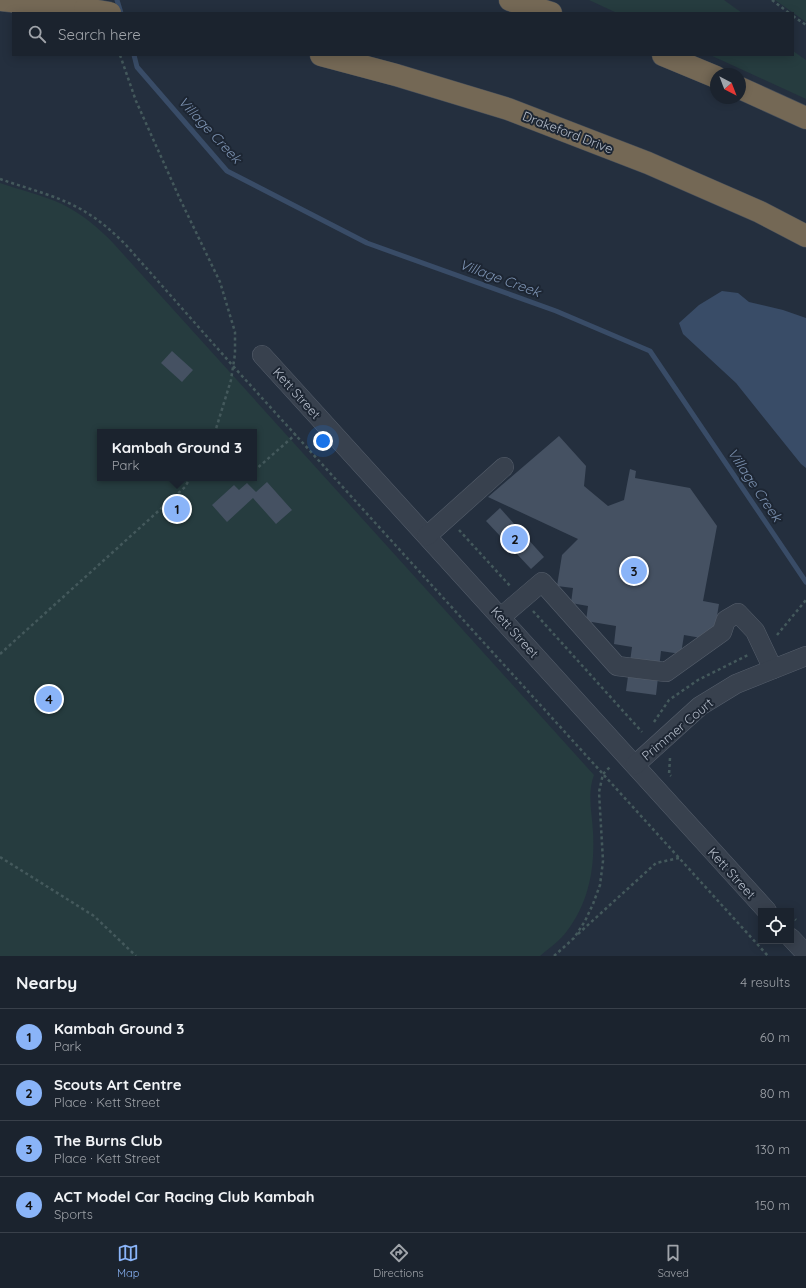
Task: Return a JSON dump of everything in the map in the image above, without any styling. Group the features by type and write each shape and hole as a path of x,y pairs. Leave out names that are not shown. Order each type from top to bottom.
{"highway":[{"path":"0,0 104,12"},
{"path":"510,0 548,12"},
{"name":"Drakeford Drive","path":"325,56 396,75 508,109 648,163 760,212 806,236"},
{"path":"665,56 710,75"},
{"path":"746,91 806,118"}],"street":[{"name":"Kett Street","path":"262,355 764,908"},
{"path":"427,536 504,467"},
{"path":"501,617 542,582 617,666 666,672 722,632 726,620 738,613 755,631 773,669"},
{"name":"Primmer Court","path":"635,765 700,706 736,684 806,656"},
{"path":"794,941 806,954"}],"path":[{"path":"772,0 789,12"},
{"path":"794,17 806,25"},
{"path":"120,56 136,101 180,199 220,282 235,332 231,380 216,429"},
{"path":"0,179 72,204 88,213 111,230 126,245 233,366 768,956"},
{"path":"257,467 296,434"},
{"path":"0,654 185,486 188,481"},
{"path":"448,517 642,732"},
{"path":"574,938 594,904 600,884 603,861 599,792 603,774 616,762 622,750"},
{"path":"672,779 670,774 670,758 674,752"},
{"path":"0,857 94,916 136,956"},
{"path":"554,956 656,863 680,858"}],"green space":[{"path":"589,0 724,0 741,12 615,12"},
{"path":"775,0 806,0 806,22 794,12"},
{"path":"794,52 806,60 806,99 746,72 746,68 738,68 712,56 794,56"},
{"path":"0,183 62,204 83,217 108,238 594,775 590,796 593,832 593,859 589,884 581,908 575,920 558,941 540,956 0,956"}],"water":[{"path":"722,291 738,293 749,302 783,310 806,318 806,468 801,464 736,383 683,334 679,323 699,305"}],"building":[{"path":"172,351 193,370 182,382 161,363"},
{"path":"559,436 586,466 584,486 608,506 624,500 630,469 636,471 635,478 690,488 717,526 703,601 719,604 713,640 684,635 681,654 661,651 656,695 626,691 632,647 614,644 616,626 586,621 588,606 571,603 573,588 557,586 562,555 578,539 488,497"},
{"path":"267,482 292,510 276,524 253,498 227,522 212,505 234,485 239,490 247,483 256,492"},
{"path":"500,508 544,557 531,569 486,521"}],"waterway":[{"name":"Village Creek","path":"117,0 121,12"},
{"name":"Village Creek","path":"134,56 137,67 227,171 367,243 556,311 650,351 806,582"}],"place":[{"name":"Kambah Ground 3","path":"177,509"},
{"name":"Scouts Art Centre","path":"515,539"},
{"name":"The Burns Club","path":"634,571"},
{"name":"ACT Model Car Racing Club Kambah","path":"49,699"}]}
